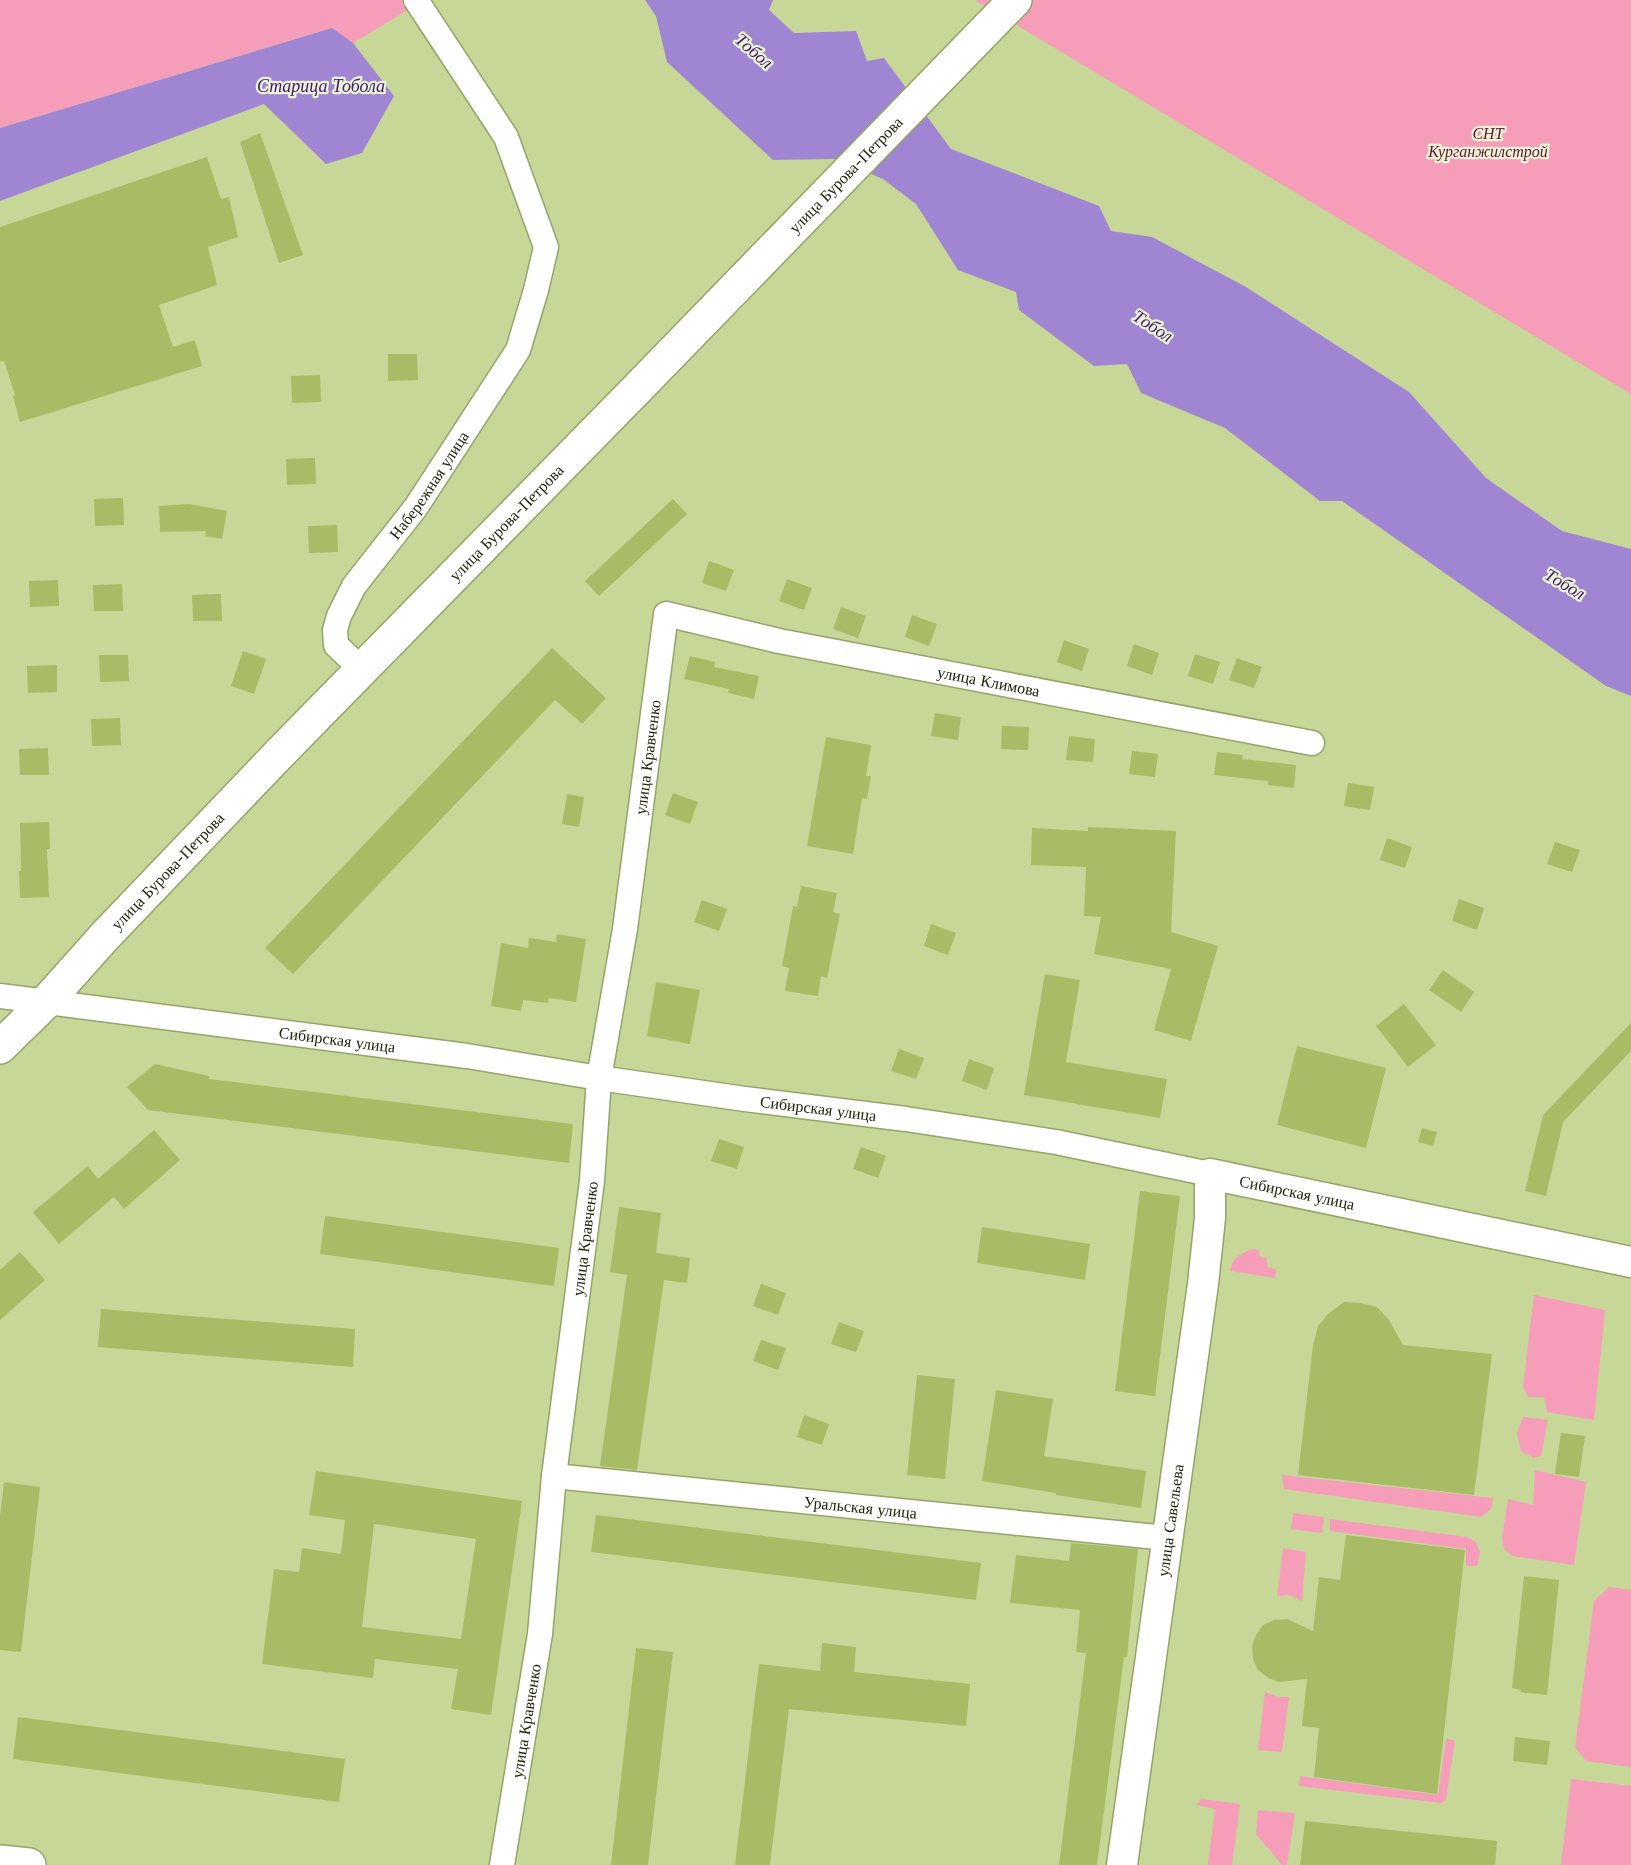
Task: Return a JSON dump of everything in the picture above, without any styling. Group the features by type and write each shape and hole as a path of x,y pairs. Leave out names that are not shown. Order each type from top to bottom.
{"main road":[{"name":"улица Бурова-Петрова","path":"0,1047 46,1002 105,936 362,670 1014,0"},
{"path":"0,1862 29,1865"}],"street":[{"name":"Набережная улица","path":"362,670 336,645 335,630 339,616 354,586 416,507 518,350 546,247 506,137 416,0"},
{"name":"улица Климова","path":"666,614 779,641 1312,743"},
{"name":"улица Кравченко","path":"502,1865 541,1624 554,1476 592,1181 599,1078 625,929 666,614"},
{"name":"Сибирская улица","path":"0,996 467,1056 599,1078 906,1119 1021,1137 1631,1262"},
{"name":"улица Савельева","path":"1122,1865 1203,1284 1210,1218 1210,1174"},
{"name":"Уральская улица","path":"554,1476 1167,1538"}],"green space":[{"path":"0,0 406,0 411,8 353,43 331,28 0,128"},
{"name":"СНТ Курганжилстрой","path":"975,0 1631,0 1631,394"},
{"path":"1252,1249 1259,1250 1259,1256 1267,1258 1267,1267 1276,1269 1275,1278 1230,1271 1237,1257"},
{"path":"1534,1295 1605,1310 1594,1420 1547,1412 1544,1397 1528,1397 1523,1387"},
{"path":"1523,1417 1548,1420 1541,1456 1534,1458 1521,1451 1517,1433"},
{"path":"1535,1470 1586,1482 1574,1565 1512,1556 1504,1549 1502,1538 1508,1499 1533,1505"},
{"path":"1282,1475 1493,1498 1491,1509 1481,1517 1284,1489"},
{"path":"1293,1513 1324,1517 1322,1533 1291,1529"},
{"path":"1330,1519 1467,1537 1476,1542 1480,1552 1477,1566 1466,1566 1466,1549 1330,1531"},
{"path":"1283,1548 1306,1552 1302,1601 1289,1595 1277,1596"},
{"path":"1609,1587 1631,1590 1631,1767 1586,1761 1575,1747 1594,1601"},
{"path":"1265,1692 1277,1697 1289,1697 1282,1752 1258,1750"},
{"path":"1446,1739 1455,1740 1446,1800 1441,1803 1299,1786 1300,1776 1438,1795"},
{"path":"1571,1779 1631,1786 1631,1865 1561,1865"},
{"path":"1201,1799 1240,1804 1232,1865 1208,1865 1215,1809 1197,1805"},
{"path":"1258,1810 1295,1813 1287,1865 1282,1865 1256,1834"}],"water":[{"name":"Тобол","path":"645,0 773,0 769,10 794,33 856,31 867,61 884,58 951,149 1099,206 1111,231 1152,237 1246,287 1409,392 1486,478 1562,531 1631,549 1631,696 1606,686 1342,501 1320,501 1225,428 1141,393 1127,364 1094,366 1019,310 1016,292 958,270 916,204 883,179 834,159 773,160 667,62 656,16"},
{"name":"Старица Тобола","path":"332,28 353,43 394,96 362,153 326,164 264,104 0,201 0,128"}],"building":[{"path":"260,133 303,255 279,263 240,142"},
{"path":"207,157 221,199 229,197 238,237 208,247 217,285 159,305 173,347 195,340 202,366 20,422 13,396 15,395 4,361 0,362 0,227"},
{"path":"388,354 417,354 418,380 388,381"},
{"path":"320,375 321,402 292,403 291,376"},
{"path":"315,458 316,484 287,485 286,459"},
{"path":"123,498 124,525 95,526 94,499"},
{"path":"673,499 687,514 599,596 585,581"},
{"path":"189,504 227,511 222,539 205,536 206,531 160,532 159,506"},
{"path":"337,525 338,552 309,553 308,526"},
{"path":"709,561 734,570 726,591 702,583"},
{"path":"787,579 812,588 804,610 779,601"},
{"path":"58,580 59,606 30,607 29,581"},
{"path":"122,584 123,611 94,611 93,585"},
{"path":"221,594 222,621 193,621 192,595"},
{"path":"841,607 866,616 858,638 833,629"},
{"path":"912,615 937,624 929,646 905,637"},
{"path":"1064,640 1089,649 1082,671 1057,662"},
{"path":"1134,644 1159,653 1152,675 1127,666"},
{"path":"552,648 606,698 582,724 555,700 293,974 265,948"},
{"path":"243,651 266,659 254,694 231,686"},
{"path":"1195,654 1220,662 1213,684 1188,676"},
{"path":"99,655 128,655 129,681 100,682"},
{"path":"690,656 715,662 714,667 759,676 754,699 728,693 729,689 684,679"},
{"path":"1237,658 1262,667 1254,688 1229,680"},
{"path":"57,665 57,692 28,693 27,666"},
{"path":"935,713 961,717 958,740 931,736"},
{"path":"120,718 121,745 92,746 91,719"},
{"path":"1002,726 1029,727 1028,750 1001,749"},
{"path":"1069,736 1095,739 1093,762 1066,760"},
{"path":"826,737 871,745 866,776 871,776 867,799 862,798 853,854 807,846"},
{"path":"48,748 49,775 20,775 19,749"},
{"path":"1132,751 1158,754 1155,777 1129,774"},
{"path":"1217,752 1243,755 1242,759 1296,765 1294,788 1268,785 1268,781 1214,775"},
{"path":"1348,783 1374,787 1370,810 1344,806"},
{"path":"673,793 698,802 690,824 665,815"},
{"path":"567,794 584,797 579,827 562,824"},
{"path":"49,822 50,849 47,849 49,897 20,898 20,823"},
{"path":"1088,827 1176,831 1171,932 1218,946 1191,1041 1154,1030 1171,969 1094,954 1101,917 1084,916 1086,867 1031,865 1032,828 1088,831"},
{"path":"1387,838 1412,847 1405,868 1380,860"},
{"path":"1555,842 1580,850 1572,872 1547,864"},
{"path":"801,886 837,893 833,912 840,914 827,978 821,976 818,996 785,991 789,968 782,966 793,906 797,907"},
{"path":"1459,899 1484,908 1477,930 1452,921"},
{"path":"702,900 727,909 719,931 694,922"},
{"path":"931,924 956,933 948,955 924,946"},
{"path":"557,934 586,939 576,1002 549,998 548,1003 523,1000 521,1011 491,1006 501,943 528,948 529,938 556,942"},
{"path":"1443,970 1474,992 1461,1012 1429,990"},
{"path":"1045,974 1080,980 1066,1062 1167,1079 1160,1118 1024,1095"},
{"path":"656,982 700,990 690,1044 647,1036"},
{"path":"1404,1004 1436,1045 1408,1067 1376,1026"},
{"path":"1631,1023 1631,1051 1563,1122 1546,1196 1525,1191 1543,1115"},
{"path":"1297,1046 1386,1068 1366,1148 1277,1125"},
{"path":"899,1049 924,1058 916,1079 891,1071"},
{"path":"969,1059 994,1068 987,1090 962,1081"},
{"path":"155,1064 209,1076 209,1079 573,1124 569,1163 148,1110 127,1087"},
{"path":"1422,1128 1437,1132 1433,1146 1418,1142"},
{"path":"154,1130 180,1160 124,1209 114,1197 59,1244 33,1212 88,1166 98,1179"},
{"path":"719,1139 744,1147 737,1169 711,1161"},
{"path":"861,1147 886,1156 878,1178 853,1169"},
{"path":"1140,1191 1180,1196 1155,1396 1115,1391"},
{"path":"619,1207 661,1213 656,1253 690,1258 687,1283 664,1280 637,1470 600,1466 627,1275 610,1272"},
{"path":"325,1216 559,1248 554,1286 320,1254"},
{"path":"982,1227 1090,1244 1085,1280 977,1263"},
{"path":"20,1252 45,1280 0,1320 0,1270"},
{"path":"761,1284 786,1293 778,1315 753,1306"},
{"path":"1344,1302 1377,1307 1389,1320 1403,1345 1492,1354 1474,1495 1298,1475 1313,1345 1318,1326 1329,1313"},
{"path":"101,1309 355,1329 353,1367 98,1347"},
{"path":"839,1322 864,1331 856,1352 831,1344"},
{"path":"761,1340 786,1348 778,1370 753,1361"},
{"path":"917,1375 955,1379 945,1479 907,1475"},
{"path":"996,1390 1053,1399 1044,1456 1146,1471 1141,1508 982,1481"},
{"path":"804,1415 829,1424 822,1445 797,1437"},
{"path":"1561,1433 1585,1436 1579,1477 1555,1474"},
{"path":"316,1471 522,1501 491,1715 451,1709 458,1669 375,1659 373,1678 262,1664 274,1569 299,1572 302,1548 341,1554 345,1520 309,1515","holes":["374,1524 476,1539 461,1639 362,1627"]},
{"path":"4,1482 40,1487 21,1652 0,1650 0,1517"},
{"path":"596,1515 981,1563 976,1600 591,1552"},
{"path":"1346,1535 1465,1550 1437,1794 1314,1777 1319,1728 1302,1726 1307,1679 1279,1682 1268,1678 1258,1670 1253,1659 1252,1646 1263,1625 1274,1620 1287,1619 1313,1631 1319,1577 1340,1580"},
{"path":"1071,1543 1138,1549 1127,1657 1124,1657 1097,1865 1059,1865 1086,1653 1076,1652 1080,1610 1010,1603 1016,1555 1069,1561"},
{"path":"1524,1576 1559,1580 1547,1695 1520,1692 1521,1690 1512,1688"},
{"path":"822,1643 856,1647 854,1672 970,1684 966,1726 789,1709 770,1865 735,1865 759,1664 820,1671"},
{"path":"636,1648 673,1652 648,1865 611,1865"},
{"path":"18,1717 345,1759 339,1802 13,1759"},
{"path":"1515,1737 1550,1741 1547,1765 1513,1761"},
{"path":"1305,1821 1497,1841 1495,1865 1300,1865"}]}
